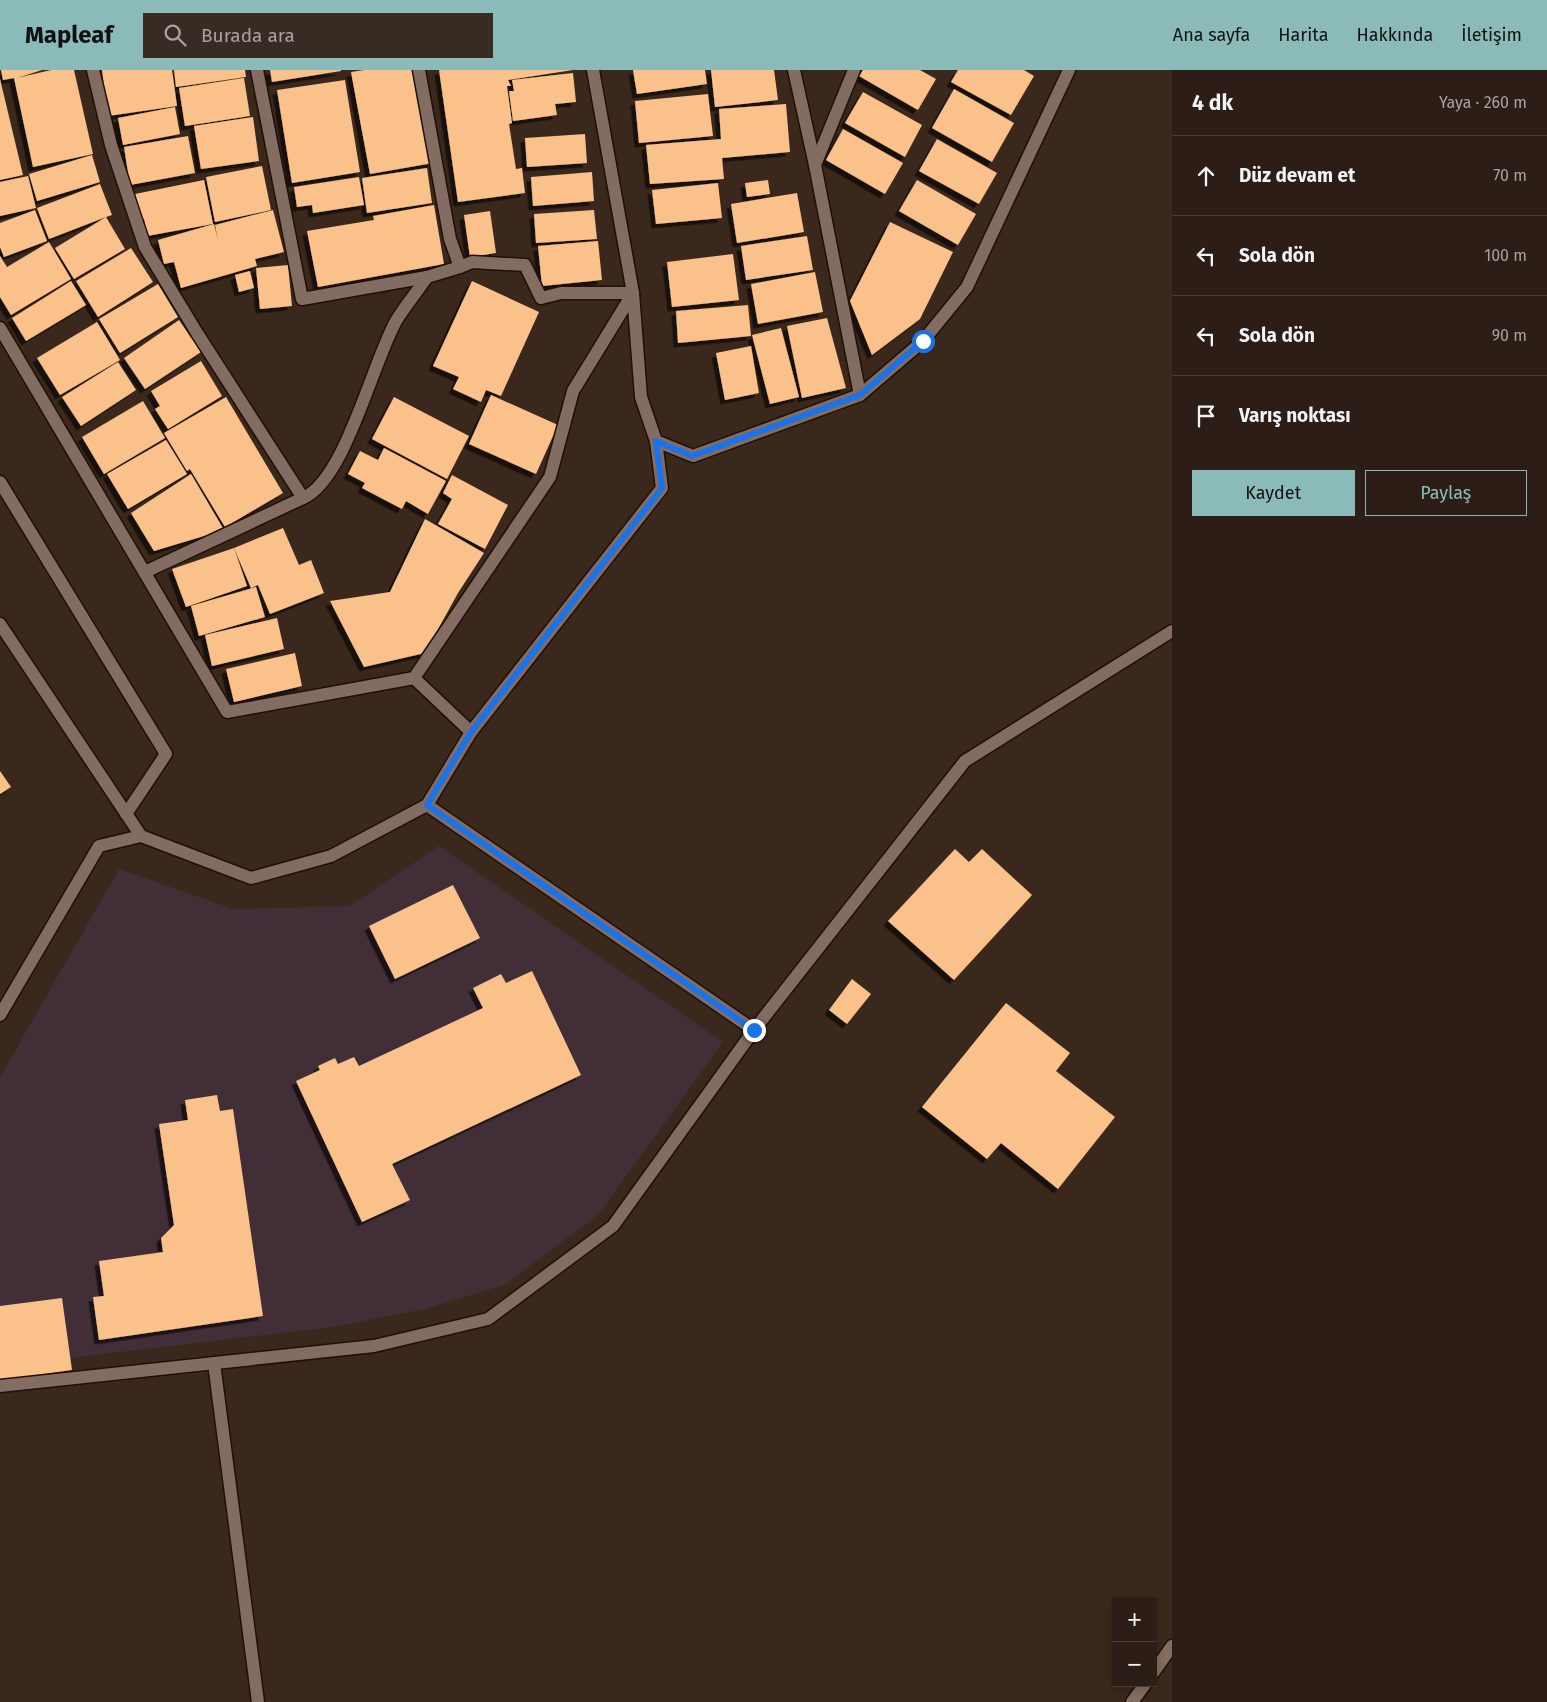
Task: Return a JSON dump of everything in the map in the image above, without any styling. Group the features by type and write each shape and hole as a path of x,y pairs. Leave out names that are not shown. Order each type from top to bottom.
{"street":[{"path":"93,70 111,145 145,247 303,498"},
{"path":"257,70 302,299 427,277 472,262 525,265 541,298 561,293 632,293"},
{"path":"419,70 450,239 460,267"},
{"path":"0,1015 99,846 141,836 251,878 331,856 427,805 471,732 662,488 656,441 642,397 632,293 592,70"},
{"path":"794,70 815,164 860,395"},
{"path":"815,164 854,70"},
{"path":"656,441 692,456 860,395 923,341 967,287 1069,70"},
{"path":"145,572 314,493 334,467 396,322 427,277"},
{"path":"0,328 227,712 414,678 550,477 573,391 632,293"},
{"path":"0,482 166,754 126,814"},
{"path":"0,624 141,836"},
{"path":"0,1386 374,1346 488,1319 613,1226 754,1030 965,761 1172,631"},
{"path":"414,678 471,732"},
{"path":"427,805 754,1030"},
{"path":"214,1363 258,1702"},
{"path":"1157,1667 1172,1646"},
{"path":"1132,1702 1143,1687"}],"shaded area":[{"path":"439,846 723,1042 598,1215 504,1285 425,1309 332,1327 0,1366 0,1077 119,869 233,909 350,906"}],"building":[{"path":"1,70 42,70 17,78 51,70 74,70 93,154 33,167 14,78 3,80"},
{"path":"102,70 172,70 177,106 108,116"},
{"path":"174,70 245,70 246,77 176,87"},
{"path":"270,70 341,70 341,71 272,82"},
{"path":"364,70 412,70 421,119 425,118 433,163 370,174 351,72"},
{"path":"439,70 573,70 508,80 511,86 507,86 512,123 509,124 516,169 522,168 525,193 458,202"},
{"path":"633,70 705,70 707,84 637,94"},
{"path":"711,70 774,70 778,100 715,107"},
{"path":"863,70 920,70 936,79 918,110 859,76"},
{"path":"958,70 1024,70 1034,76 1011,115 951,82"},
{"path":"573,73 576,102 555,104 557,115 513,121 509,91 514,91 512,80"},
{"path":"244,78 250,116 185,126 179,88"},
{"path":"0,79 23,175 0,180"},
{"path":"345,80 360,172 292,183 277,90"},
{"path":"954,89 1014,123 992,162 932,128"},
{"path":"863,92 922,125 905,157 845,123"},
{"path":"708,94 713,136 639,143 635,101"},
{"path":"786,104 790,152 722,158 724,179 650,184 646,145 721,139 719,109"},
{"path":"175,107 180,134 123,145 118,118"},
{"path":"253,117 259,161 201,169 194,126"},
{"path":"843,129 903,163 885,194 826,160"},
{"path":"585,134 587,163 527,167 525,138"},
{"path":"188,136 195,173 130,185 124,147"},
{"path":"937,139 997,173 979,204 919,171"},
{"path":"92,155 100,182 37,201 29,174"},
{"path":"262,166 271,210 215,222 206,177"},
{"path":"427,168 432,203 367,213 362,178"},
{"path":"592,172 594,201 533,206 531,177"},
{"path":"28,176 36,208 0,216 0,182"},
{"path":"359,177 364,205 313,213 312,205 297,207 294,187"},
{"path":"204,180 213,224 147,236 144,219 140,220 135,194"},
{"path":"768,180 770,194 747,197 745,183"},
{"path":"917,180 976,214 958,245 899,211"},
{"path":"718,183 722,218 656,224 652,190"},
{"path":"100,184 112,215 49,239 37,208"},
{"path":"797,193 804,232 737,243 731,204"},
{"path":"434,205 444,264 318,287 307,231 374,220 373,216"},
{"path":"35,210 47,241 4,257 0,247 0,223"},
{"path":"273,210 284,252 255,259 257,266 181,288 174,262 164,264 158,240 214,224 218,240 215,225"},
{"path":"594,210 597,239 536,243 534,214"},
{"path":"490,211 496,253 470,257 464,215"},
{"path":"106,217 125,249 74,279 55,248"},
{"path":"890,222 953,252 920,319 872,355 850,301"},
{"path":"807,236 813,270 746,280 741,246"},
{"path":"598,241 602,280 542,286 538,246"},
{"path":"49,242 71,279 11,315 0,297 0,256 7,267"},
{"path":"131,248 153,282 98,317 76,281"},
{"path":"733,254 739,300 672,307 667,262"},
{"path":"288,265 292,306 260,309 256,268"},
{"path":"250,271 254,288 239,292 235,275"},
{"path":"815,272 823,312 758,324 751,284"},
{"path":"71,281 86,305 26,341 12,318"},
{"path":"472,281 539,312 501,396 486,390 481,402 453,389 459,377 433,366"},
{"path":"158,284 178,317 120,353 99,319"},
{"path":"748,305 751,336 678,343 676,311"},
{"path":"827,318 846,388 802,398 787,326"},
{"path":"179,320 201,352 145,389 124,358"},
{"path":"97,322 120,360 60,395 37,358"},
{"path":"781,328 799,397 770,404 752,335"},
{"path":"751,346 759,393 725,400 716,353"},
{"path":"201,361 222,396 168,429 155,409 160,406 151,391"},
{"path":"118,362 136,390 81,426 62,397"},
{"path":"491,395 558,425 536,474 469,444"},
{"path":"226,397 283,493 225,527 190,469 187,471 164,433"},
{"path":"394,397 469,436 447,479 372,439"},
{"path":"143,401 165,438 104,474 82,437"},
{"path":"166,440 187,474 128,509 107,474"},
{"path":"384,448 446,481 428,514 406,501 402,509 362,488 365,483 348,474 360,451 378,460"},
{"path":"191,474 224,530 154,551 131,513"},
{"path":"452,475 508,505 485,549 438,524 452,499 443,493"},
{"path":"425,519 484,553 458,593 425,653 364,667 330,601 390,592"},
{"path":"283,528 299,565 311,560 324,593 270,614 258,585 251,588 234,548"},
{"path":"234,548 247,586 186,607 172,569"},
{"path":"256,587 265,617 199,636 191,606"},
{"path":"277,618 284,649 212,666 205,635"},
{"path":"295,653 302,686 234,702 226,669"},
{"path":"0,771 11,787 0,794"},
{"path":"955,849 969,862 982,849 1032,895 954,980 888,921"},
{"path":"453,885 480,938 395,979 369,926"},
{"path":"532,971 581,1075 392,1164 410,1200 362,1222 296,1081 320,1070 318,1066 335,1058 338,1064 354,1057 359,1066 483,1008 473,988 501,974 506,983"},
{"path":"852,979 871,994 847,1024 829,1010"},
{"path":"1006,1003 1070,1053 1056,1071 1115,1117 1058,1189 1001,1143 987,1159 922,1107"},
{"path":"217,1095 220,1111 233,1109 263,1316 99,1340 93,1297 104,1296 99,1261 163,1252 161,1238 174,1225 159,1124 188,1120 185,1100"},
{"path":"62,1298 72,1370 0,1380 0,1306"}],"route":[{"path":"754,1030 427,805 471,732 662,488 656,441 692,456 860,395 923,341"}]}
